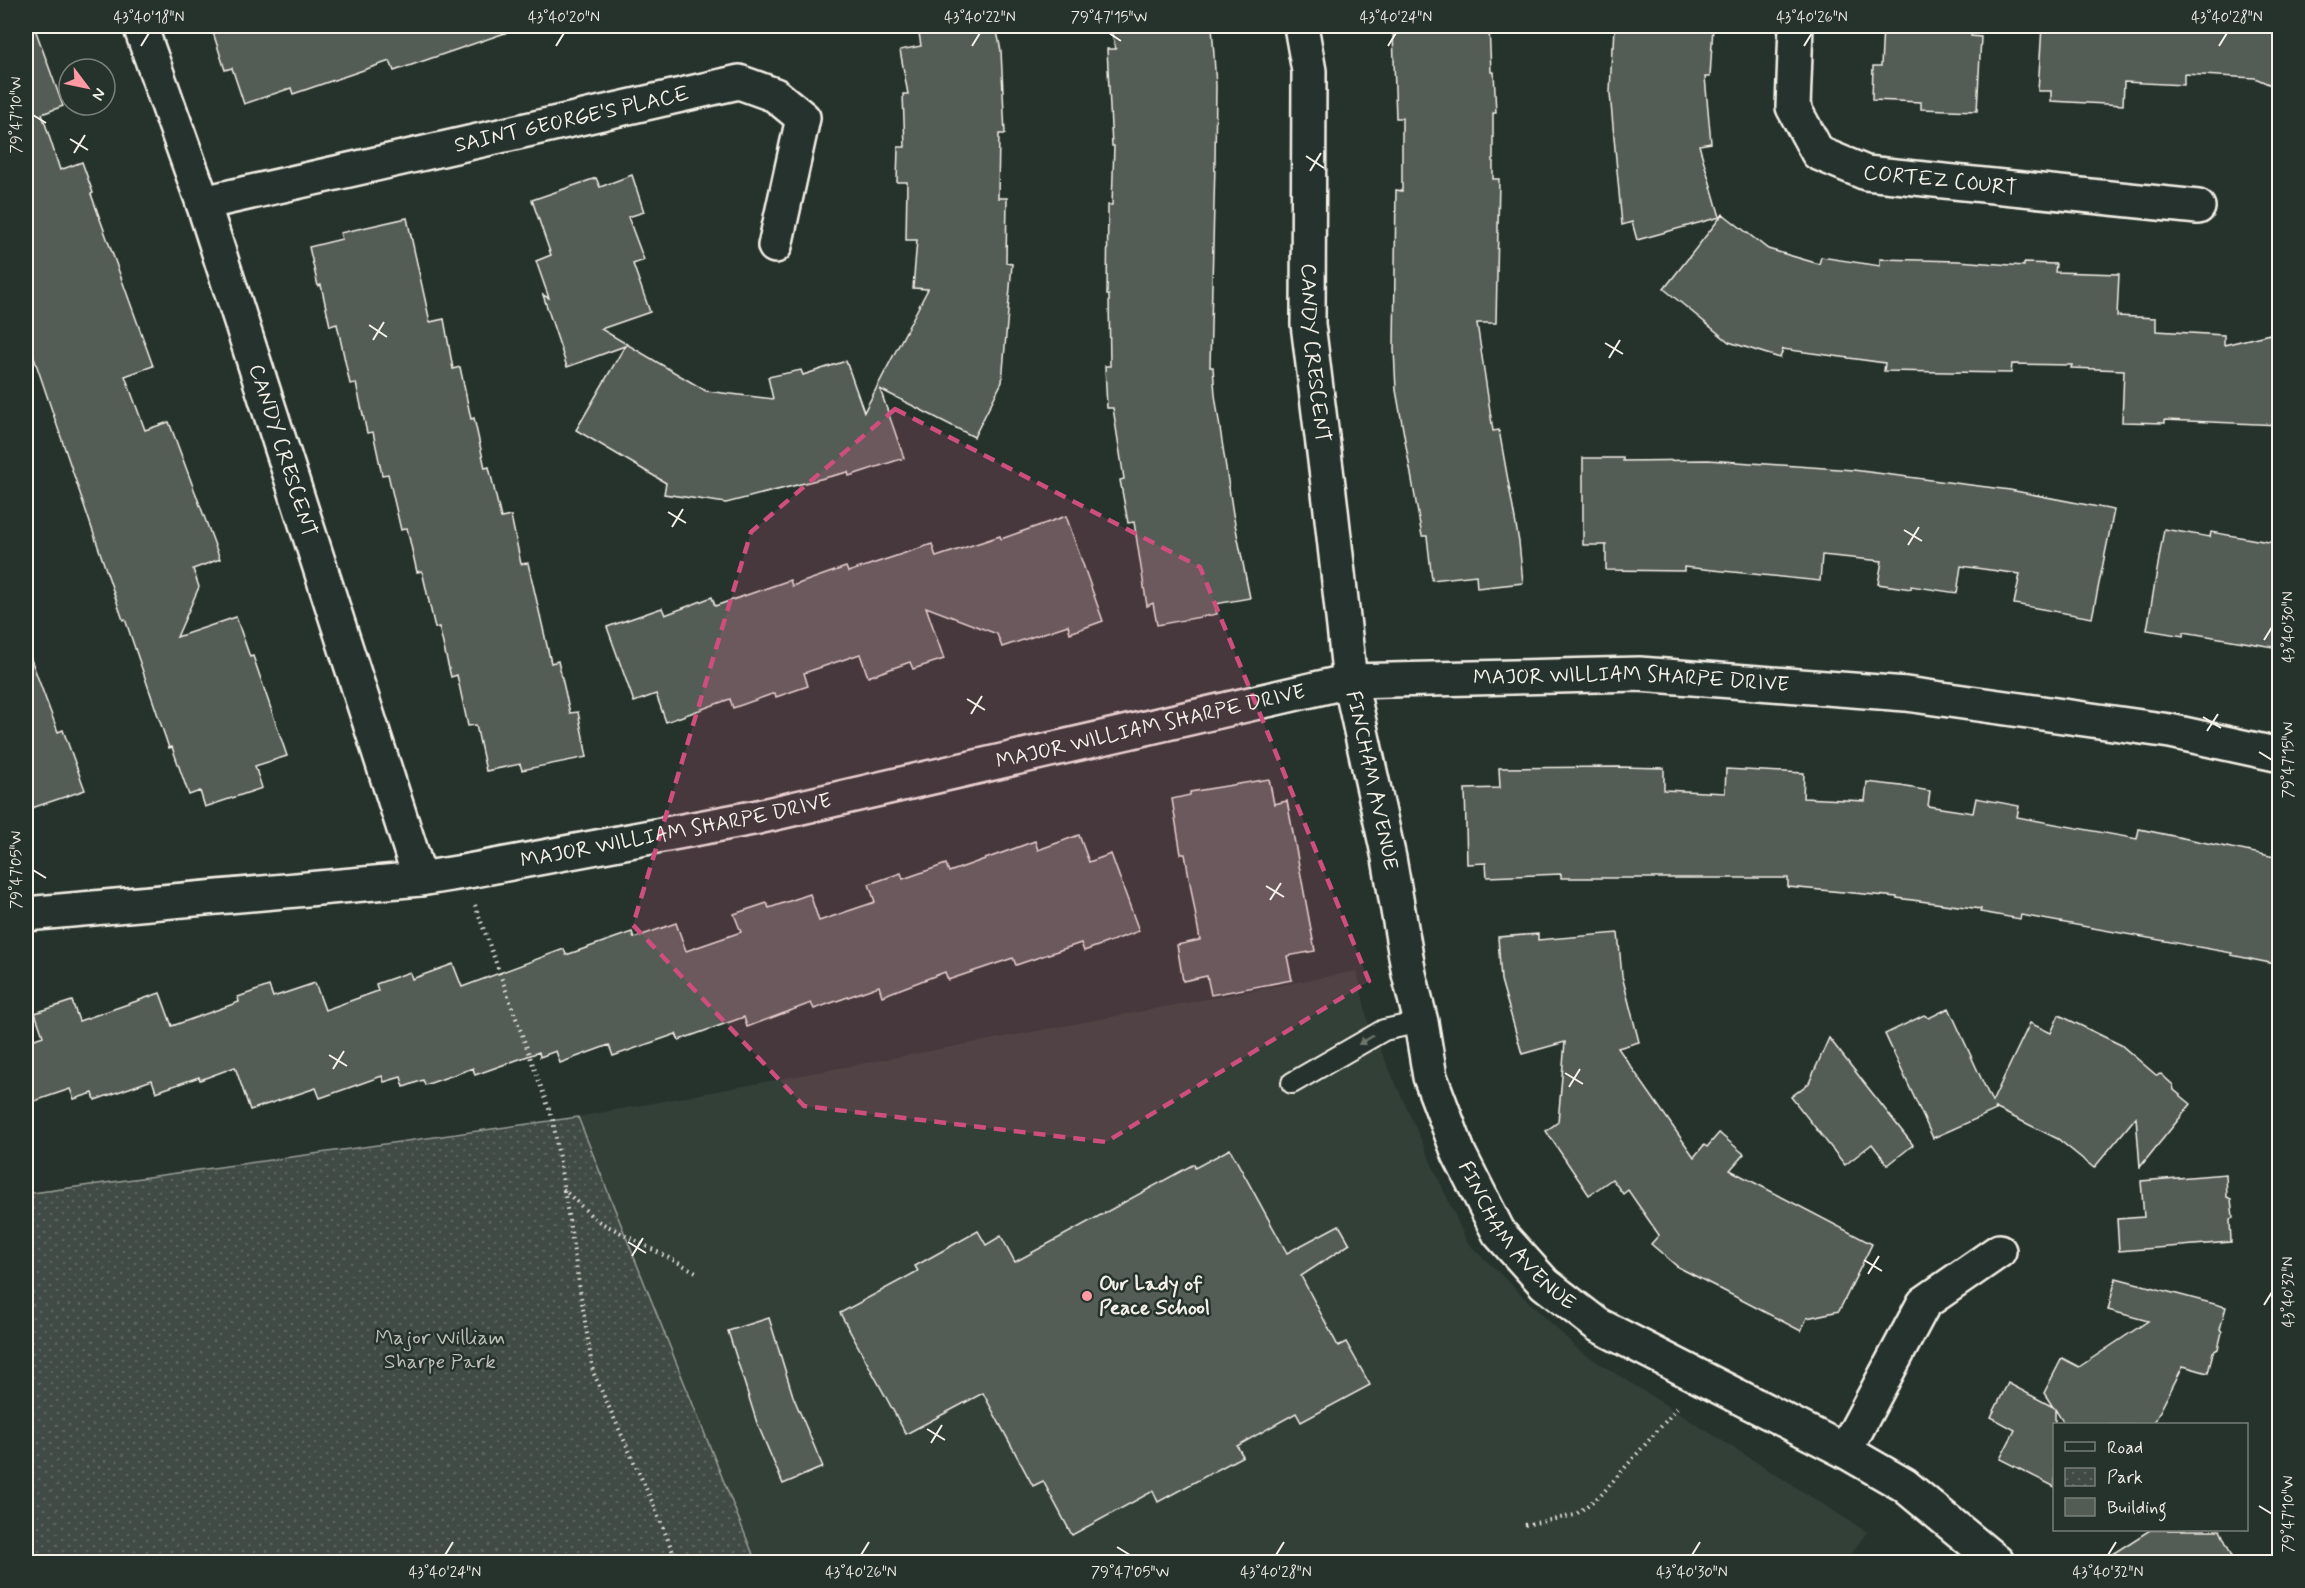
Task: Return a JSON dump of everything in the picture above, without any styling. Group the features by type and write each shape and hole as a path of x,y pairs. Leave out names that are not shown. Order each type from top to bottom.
{"street":[{"name":"CANDY CRESCENT","path":"140,26 203,203 420,879"},
{"name":"CANDY CRESCENT","path":"1301,26 1309,71 1308,324 1350,681"},
{"name":"CORTEZ COURT","path":"1796,26 1793,107 1818,153 1866,173 2198,207"},
{"name":"SAINT GEORGE'S PLACE","path":"203,203 739,82 775,95 803,117 775,246"},
{"name":"MAJOR WILLIAM SHARPE DRIVE","path":"26,914 420,879 463,873 758,817 1350,681 1639,674 1906,694 2169,731 2280,755"},
{"name":"FINCHAM AVENUE","path":"1350,681 1389,858 1430,1077 1459,1154 1499,1233 1545,1284 1598,1325 1845,1451 1904,1485 1997,1563"},
{"path":"1845,1451 1924,1303 2000,1251"}],"lane":[{"path":"1292,1083 1384,1030 1421,1022"}],"path":[{"path":"463,873 553,1120 593,1372 655,1508 677,1563"},
{"path":"563,1189 596,1220 696,1272"},
{"path":"1525,1525 1575,1515 1601,1495 1703,1379"}],"highlighted area":[{"path":"895,409 1200,567 1369,981 1106,1142 804,1106 633,925 751,532"}],"shaded area":[{"name":"Our Lady of Peace School","path":"1357,971 1368,1022 1467,1242 1580,1351 1867,1532 1845,1562 756,1562 578,1117"}],"green space":[{"name":"Major William Sharpe Park","path":"578,1117 756,1562 26,1562 26,1194"}],"building":[{"path":"26,26 34,26 57,89 57,108 42,114 60,170 82,162 93,193 91,194 153,366 125,376 145,430 169,422 220,559 193,569 199,587 177,637 236,617 250,657 253,656 287,756 255,766 262,788 205,807 200,791 189,795 172,747 169,748 125,619 123,620 26,334"},
{"path":"211,26 510,26 511,31 394,71 390,61 293,94 291,88 244,104 232,68 225,70"},
{"path":"918,26 996,26 1001,51 1005,134 999,134 998,198 1007,198 1006,263 1012,264 1002,382 974,437 880,389 904,458 849,476 848,472 726,503 664,494 666,483 576,430 625,346 567,367 543,295 549,298 536,261 551,255 532,200 596,178 600,187 632,175 644,212 628,217 644,260 633,264 650,312 601,329 706,391 773,399 768,377 801,370 803,375 846,361 864,412 928,289 913,288 917,240 906,240 907,182 897,182 898,147 905,147 903,94 908,94 900,50 921,46"},
{"path":"1110,26 1212,26 1216,86 1210,367 1213,367 1233,514 1250,598 1215,604 1217,614 1157,625 1153,603 1147,606 1134,522 1128,523 1120,480 1124,479 1113,408 1107,408 1105,366 1110,366 1109,295 1107,295 1108,205 1112,205 1114,146 1112,146 1107,49 1116,49"},
{"path":"1415,26 1489,26 1496,113 1493,113 1493,179 1499,179 1496,323 1477,323 1493,431 1499,430 1519,542 1523,583 1477,588 1476,575 1432,580 1427,536 1422,536 1396,390 1394,349 1396,190 1402,191 1402,118 1396,118 1393,32 1415,31"},
{"path":"1615,26 1713,26 1710,77 1705,77 1711,143 1699,145 1720,217 1637,240 1632,222 1622,225 1610,93"},
{"path":"1883,26 1972,26 1971,36 1981,37 1977,111 1921,109 1921,102 1872,100 1873,66 1881,66"},
{"path":"2042,26 2280,26 2280,89 2255,78 2184,74 2184,85 2124,82 2123,105 2051,101 2051,91 2038,91"},
{"path":"1723,214 1768,249 1819,264 1821,257 1880,266 1880,259 2024,266 2024,263 2056,264 2055,272 2119,274 2117,316 2156,318 2156,331 2224,335 2224,345 2270,334 2280,371 2280,425 2165,420 2165,423 2122,422 2124,370 2071,368 2072,365 2012,364 2011,373 1884,371 1885,363 1783,349 1780,358 1729,342 1664,289"},
{"path":"407,218 430,322 444,319 453,369 460,367 471,419 474,418 485,468 489,467 501,518 511,516 521,564 528,563 551,663 558,661 570,713 578,712 587,757 522,770 520,764 486,771 476,725 468,726 457,675 451,677 439,627 435,628 422,571 417,572 407,528 401,530 388,474 382,475 373,432 367,433 356,383 350,384 337,324 330,326 321,285 318,286 309,247 342,239 340,233"},
{"path":"1583,458 1623,458 1623,461 1708,460 1853,470 2010,490 2114,510 2092,618 2014,604 2020,574 1961,566 1957,593 1878,584 1882,561 1822,555 1820,581 1684,567 1684,571 1606,570 1606,545 1583,545"},
{"path":"1066,516 1103,621 1070,633 1068,625 1002,647 997,634 926,607 944,659 913,669 910,662 868,677 860,654 804,673 808,686 776,697 775,693 733,708 730,699 666,722 656,694 634,702 607,627 662,608 665,615 712,597 715,606 790,580 792,586 846,567 848,572 932,544 936,557 1000,536 1001,539"},
{"path":"2164,529 2210,537 2211,532 2280,544 2280,648 2184,632 2183,636 2147,630"},
{"path":"26,654 29,654 58,732 63,730 85,790 26,810"},
{"path":"1499,768 1664,768 1664,790 1725,793 1726,769 1804,773 1803,798 1865,801 1867,782 1901,786 1930,791 1928,806 1973,813 1976,798 2019,806 2017,817 2137,839 2139,829 2280,858 2280,965 2231,955 2232,953 2021,915 2020,919 1980,912 1981,909 1897,897 1788,887 1788,878 1561,878 1561,874 1487,877 1486,863 1467,864 1465,789 1500,788"},
{"path":"1269,779 1274,804 1287,801 1315,951 1287,956 1292,980 1211,995 1207,976 1183,981 1177,945 1200,940 1185,854 1181,854 1172,799 1190,795 1190,792"},
{"path":"1079,835 1089,862 1111,854 1139,931 1084,951 1081,943 1016,965 1013,958 948,980 945,972 882,996 879,986 814,1009 811,1003 747,1027 744,1017 679,1040 676,1034 613,1056 609,1045 560,1063 556,1051 540,1057 539,1052 475,1075 473,1068 425,1085 423,1080 404,1087 401,1077 384,1082 382,1076 320,1098 316,1088 250,1110 235,1067 200,1080 199,1077 156,1092 152,1080 95,1100 93,1093 74,1099 70,1089 26,1104 26,1042 43,1036 35,1013 72,1001 79,1021 160,993 172,1026 239,1002 238,997 269,986 273,997 315,983 325,1010 378,991 376,984 410,972 412,979 453,964 462,987 564,949 566,955 632,932 634,938 676,923 686,951 741,932 734,914 767,903 769,908 810,894 819,921 875,902 869,884 901,873 903,879 946,864 949,872 1035,841 1038,850"},
{"path":"1618,933 1622,976 1639,1042 1618,1048 1694,1157 1719,1133 1744,1154 1730,1170 1872,1244 1839,1311 1807,1318 1801,1331 1678,1267 1651,1244 1659,1235 1628,1190 1623,1194 1612,1179 1589,1195 1546,1131 1558,1122 1565,1042 1522,1054 1501,980 1498,937 1538,934 1538,940"},
{"path":"1949,1008 1992,1102 2030,1023 2051,1033 2059,1015 2121,1045 2156,1075 2161,1074 2173,1085 2174,1090 2191,1104 2140,1167 2136,1117 2094,1168 2058,1139 1995,1108 1996,1110 1933,1138 1885,1034 1924,1015 1929,1018"},
{"path":"1829,1038 1913,1145 1888,1165 1872,1144 1845,1165 1791,1097 1809,1083"},
{"path":"1230,1149 1287,1253 1339,1225 1350,1244 1301,1276 1338,1346 1346,1342 1370,1385 1301,1422 1296,1413 1237,1446 1243,1456 1158,1502 1153,1491 1072,1535 1043,1481 1033,1486 983,1393 906,1434 840,1313 918,1271 915,1266 978,1231 986,1245 1001,1236 1015,1262 1194,1164 1195,1168"},
{"path":"2226,1174 2227,1197 2231,1199 2233,1217 2230,1220 2231,1242 2119,1251 2117,1219 2144,1217 2141,1181"},
{"path":"2116,1278 2226,1307 2218,1349 2213,1352 2208,1373 2183,1366 2154,1423 2064,1423 2055,1409 2053,1486 2000,1459 2015,1430 1991,1417 2008,1383 2053,1407 2044,1393 2062,1358 2079,1367 2148,1321 2108,1310"},
{"path":"769,1318 793,1396 823,1467 783,1484 757,1423 728,1331"},
{"path":"2148,1531 2220,1531 2235,1563 2098,1563"}],"place":[{"name":"Our Lady of Peace School","path":"1087,1296"}]}
